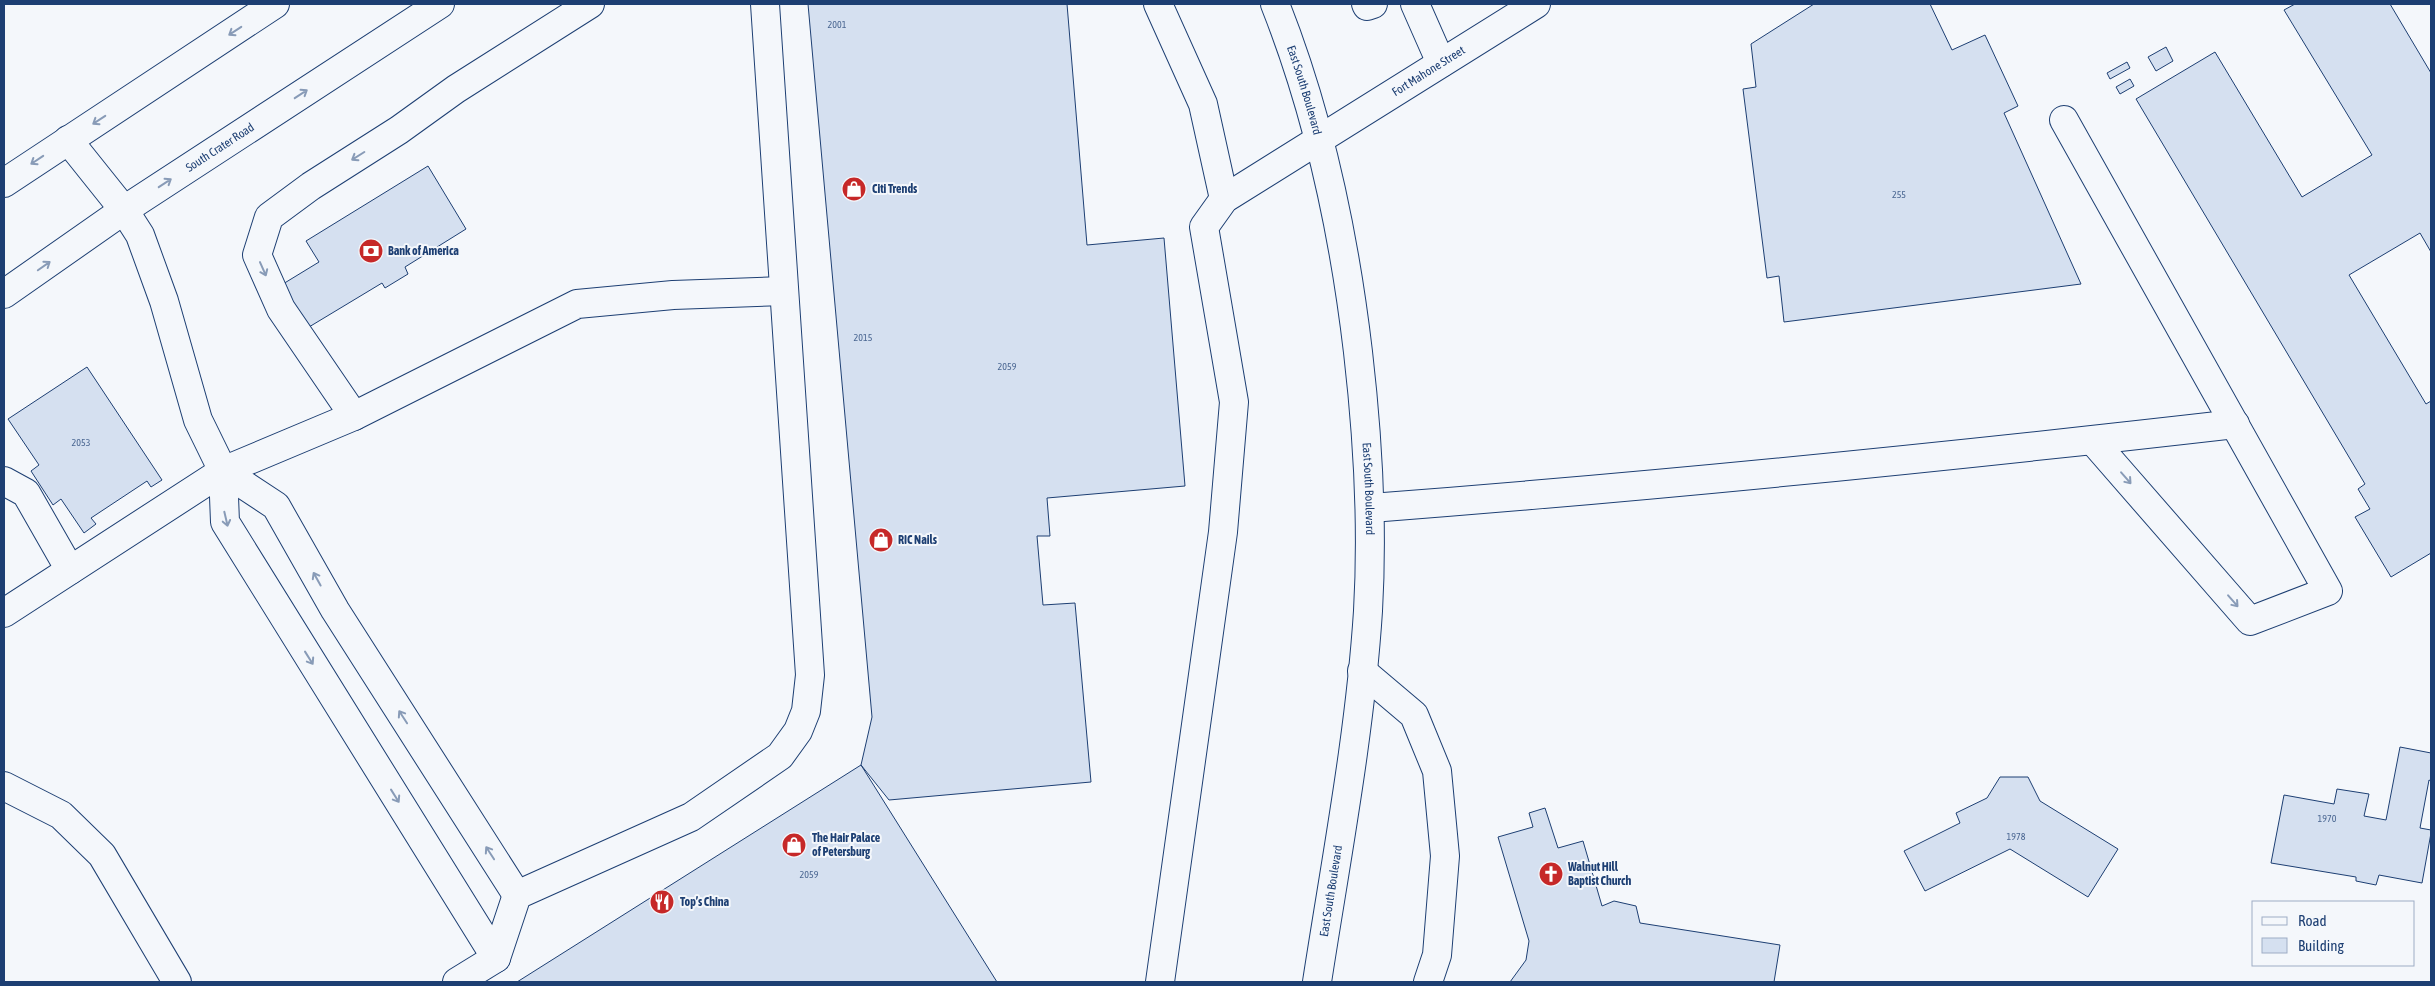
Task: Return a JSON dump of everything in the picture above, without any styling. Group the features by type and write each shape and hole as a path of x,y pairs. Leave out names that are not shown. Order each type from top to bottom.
{"street":[{"path":"4,182 275,4"},
{"name":"South Crater Road","path":"4,294 124,210 440,4"},
{"path":"354,416 281,309 257,255 269,217 311,186 399,130 456,89 590,4"},
{"path":"457,982 496,958 517,894 691,817 780,756 798,731 806,712 810,675 765,4"},
{"path":"1158,4 1203,104 1224,198 1204,227 1234,402 1222,532 1160,982"},
{"name":"East South Boulevard","path":"1275,4 1296,56 1319,138 1351,289 1366,417 1371,508 1368,612 1362,671 1350,771 1318,982"},
{"path":"1366,4 1367,6 1373,4"},
{"path":"1415,4 1441,63"},
{"name":"Fort Mahone Street","path":"1224,198 1536,4"},
{"path":"2064,120 2328,591 2250,621 2094,442"},
{"path":"68,140 124,210 140,235 164,301 198,420 223,471 225,522 496,958"},
{"path":"4,613 223,471 354,416 577,304 673,295 784,290"},
{"path":"1371,508 1551,494 2094,442 2235,424"},
{"path":"223,471 276,506 335,610 517,894"},
{"path":"4,481 26,493 70,570"},
{"path":"1362,671 1414,715 1437,771 1446,856 1437,955 1428,982"},
{"path":"4,786 61,815 102,855 177,982"}],"building":[{"path":"808,4 1067,4 1087,245 1164,238 1185,486 1047,498 1050,536 1037,536 1043,605 1075,603 1091,782 889,800 861,765 872,717"},
{"path":"1814,4 1930,4 1952,50 1985,35 2018,106 2004,113 2081,284 1784,322 1779,276 1767,278 1743,89 1756,87 1751,44"},
{"path":"2295,4 2390,4 2431,73 2431,252 2420,233 2349,275 2426,404 2431,401 2431,553 2391,577 2355,517 2370,509 2358,489 2365,484 2136,99 2215,52 2302,197 2372,155 2284,10"},
{"path":"2166,47 2173,61 2156,71 2148,57"},
{"path":"2127,62 2130,68 2110,79 2107,73"},
{"path":"2130,79 2134,86 2120,94 2116,87"},
{"name":"Bank of America","path":"428,166 466,229 405,267 408,274 385,288 382,283 304,330 278,287 319,262 306,241"},
{"path":"87,367 162,480 151,487 147,481 91,518 96,524 84,533 61,499 53,505 31,471 39,465 8,419"},
{"path":"2400,747 2431,753 2431,781 2429,780 2420,828 2431,830 2422,883 2379,875 2376,885 2356,881 2356,877 2271,863 2284,795 2334,804 2337,789 2369,794 2364,816 2386,820"},
{"path":"861,765 997,982 517,982"},
{"path":"2000,777 2028,777 2040,801 2118,849 2088,897 2010,849 1925,891 1904,851 1960,823 1956,813 1987,798"},
{"name":"Walnut Hill Baptist Church","path":"1545,808 1558,848 1583,841 1602,906 1614,901 1636,906 1640,923 1780,945 1774,982 1510,982 1526,960 1529,941 1498,837 1533,827 1529,813"}],"place":[{"name":"Citi Trends","path":"854,189"},
{"name":"Bank of America","path":"371,251"},
{"name":"RIC Nails","path":"881,540"},
{"name":"The Hair Palace of Petersburg","path":"794,845"},
{"name":"Walnut Hill Baptist Church","path":"1551,874"},
{"name":"Top’s China","path":"662,902"}]}
